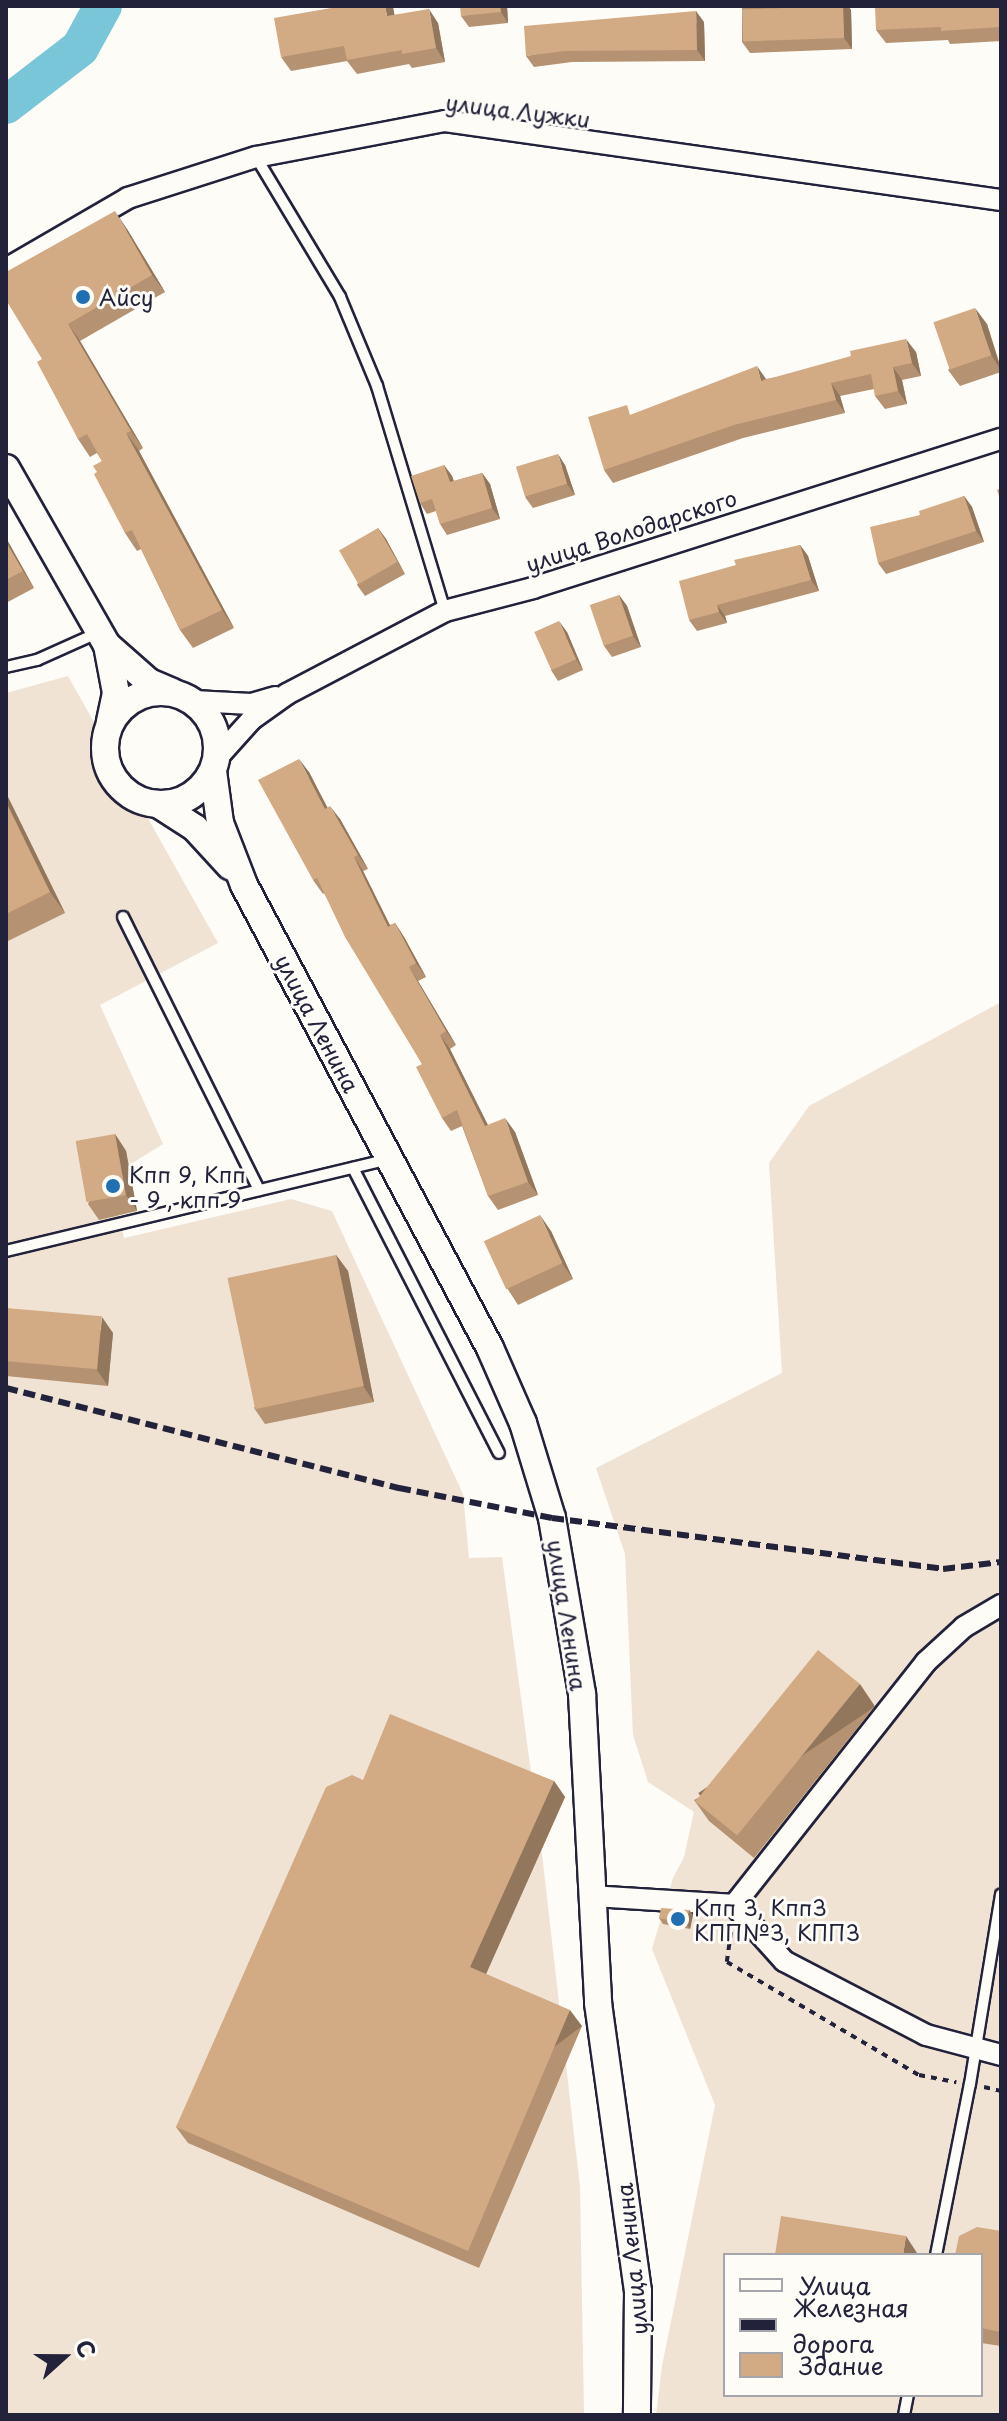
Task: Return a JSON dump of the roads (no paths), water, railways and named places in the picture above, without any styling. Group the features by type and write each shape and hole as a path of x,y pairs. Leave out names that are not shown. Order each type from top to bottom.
{"street":[{"name":"улица Лужки","path":"6,269 128,198 256,157 445,121 1001,200"},
{"name":"улица Володарского","path":"287,694 445,611 533,588 1001,439"},
{"path":"6,468 103,638 116,693 105,740 105,759 112,776 124,791 140,800 158,804 195,828 244,885"},
{"path":"103,638 149,682 183,697 213,727 220,823 244,885"},
{"path":"110,722 121,707 136,696 154,691 251,704 287,694"},
{"path":"158,804 191,796 252,719 287,694"},
{"name":"улица Ленина","path":"244,885 501,1371 539,1467 552,1518 582,1694 603,2051 638,2291 637,2415"},
{"path":"734,1905 926,1662 964,1627 1001,1605"},
{"path":"592,1896 734,1905 784,1961 926,2035 975,2051 1001,2055"}],"lane":[{"path":"256,157 340,297 377,386 445,611"},
{"path":"6,667 103,638"},
{"path":"123,917 259,1190"},
{"path":"6,1251 389,1159"},
{"path":"353,1168 499,1453"},
{"path":"936,2253 970,2084 1001,1895"}],"waterway":[{"path":"6,105 80,48 103,6"}],"railway":[{"path":"6,1388 399,1488 552,1518 943,1569 1001,1562"}],"place":[{"name":"Айсу","path":"83,297"},
{"name":"Кпп 9, Кпп - 9 , кпп 9","path":"113,1186"},
{"name":"Кпп 3, Кпп3 КПП№3, КПП3","path":"678,1919"}]}
